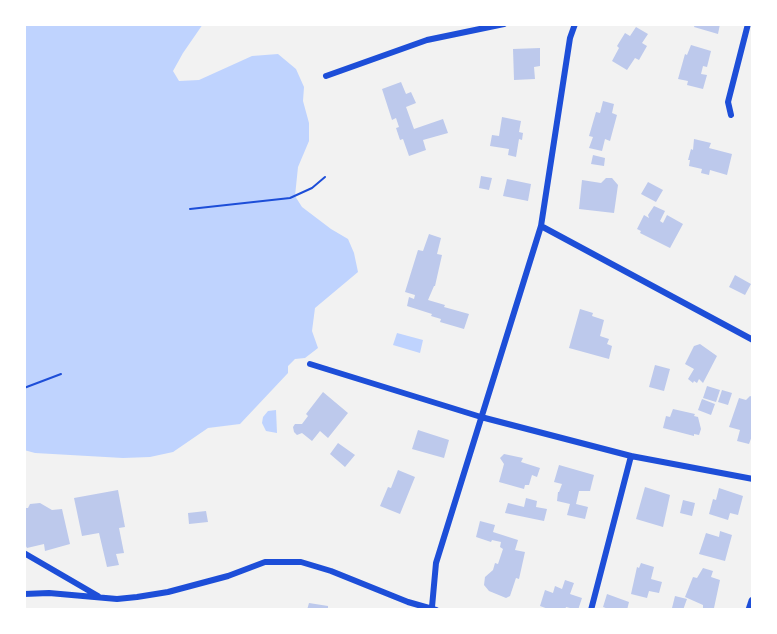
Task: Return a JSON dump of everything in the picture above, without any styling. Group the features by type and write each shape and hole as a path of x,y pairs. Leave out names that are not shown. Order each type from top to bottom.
{"street":[{"path":"326,76 427,40 504,24"},
{"path":"24,594 49,593 117,599 168,592 228,576 265,562 301,562 331,571 408,602 434,609 436,563 541,226 566,61 575,24"},
{"path":"731,115 728,102 748,24"},
{"path":"541,226 753,340"},
{"path":"310,364 481,417 631,456 753,479"},
{"path":"591,610 631,456"},
{"path":"24,554 54,569 101,598"},
{"path":"750,610 753,601"}],"path":[{"path":"190,209 290,198 312,188 325,177"},
{"path":"24,388 61,374"}],"water":[{"path":"24,24 203,24 173,71 179,81 199,80 252,56 278,54 296,69 304,87 303,101 309,123 309,141 298,167 295,196 302,207 348,239 358,272 315,308 312,331 318,348 305,358 295,359 288,366 288,373 240,424 208,428 173,452 150,457 123,458 35,453 24,450"},
{"path":"397,333 423,340 420,353 393,345"},
{"path":"276,410 277,433 266,431 262,423 263,417 268,411"}],"building":[{"path":"695,24 720,24 718,34 694,27"},
{"path":"636,27 648,34 642,43 647,46 639,60 635,58 627,70 612,61 625,33 630,36"},
{"path":"691,45 711,51 707,67 703,66 701,74 707,75 703,89 687,85 688,81 678,79 685,54 687,55"},
{"path":"540,48 540,66 534,67 535,79 514,80 513,49"},
{"path":"401,82 406,94 411,92 416,103 406,107 414,129 443,119 448,133 423,140 426,150 409,156 403,139 400,140 396,118 392,120 382,89"},
{"path":"603,101 614,104 612,113 617,115 610,141 605,139 602,151 589,148 593,137 589,136 596,112 600,113"},
{"path":"502,117 521,121 519,132 523,133 522,140 519,139 516,157 508,155 509,149 490,146 492,135 499,136"},
{"path":"694,139 711,143 709,148 732,154 727,175 710,170 709,175 701,173 702,169 689,166 690,160 688,160 691,149 693,150"},
{"path":"593,155 605,158 604,166 591,164"},
{"path":"481,176 492,178 489,190 479,188"},
{"path":"606,178 612,178 618,185 614,213 579,209 582,180 601,183"},
{"path":"507,179 531,184 528,201 503,196"},
{"path":"648,182 663,190 656,202 641,194"},
{"path":"654,206 665,211 660,221 663,223 667,215 683,224 670,248 640,233 641,231 637,229 644,215 649,218 648,215"},
{"path":"429,234 441,238 437,254 442,255 435,286 428,300 469,314 464,329 440,322 441,319 431,316 432,314 407,306 409,297 414,299 415,295 405,292 418,250 423,251"},
{"path":"735,275 751,284 745,295 729,287"},
{"path":"580,309 604,320 600,336 609,339 607,344 612,346 609,359 569,348"},
{"path":"700,344 717,356 703,383 699,379 697,383 694,381 693,383 688,379 694,369 685,364 694,346"},
{"path":"655,365 670,369 664,391 649,387"},
{"path":"707,386 720,390 716,402 703,398"},
{"path":"722,390 732,393 728,405 718,402"},
{"path":"323,392 348,413 328,438 320,431 312,441 302,433 297,435 293,427 295,424 302,424 308,416 306,414"},
{"path":"750,396 753,397 753,433 749,444 737,441 740,430 729,427 739,398 746,400"},
{"path":"702,399 715,404 711,415 698,410"},
{"path":"673,409 695,414 694,416 698,417 701,429 699,435 694,434 694,436 663,428 666,416 670,417"},
{"path":"418,430 449,440 444,458 412,449"},
{"path":"338,443 355,455 345,467 330,454"},
{"path":"504,454 523,458 521,462 540,468 537,477 532,475 529,485 525,485 524,489 499,482 504,464 500,458"},
{"path":"559,465 594,475 590,491 579,491 576,504 588,507 585,519 567,515 570,504 557,501 562,484 554,482"},
{"path":"398,470 415,477 400,514 380,506"},
{"path":"645,487 670,495 663,527 636,519"},
{"path":"719,488 743,496 738,515 730,513 728,520 709,514"},
{"path":"118,490 125,527 119,528 124,553 116,554 119,565 107,567 99,533 82,536 74,498"},
{"path":"526,498 537,501 536,507 547,509 544,521 505,513 508,503 524,507"},
{"path":"683,500 695,503 692,516 680,513"},
{"path":"40,503 52,510 62,509 70,544 45,551 44,544 27,548 24,543 24,508 28,508 30,504"},
{"path":"206,511 208,522 189,524 188,513"},
{"path":"480,521 495,525 493,532 518,540 515,550 525,552 519,579 516,578 510,596 506,598 489,591 484,585 485,577 493,570 495,563 498,564 503,549 500,547 501,542 492,540 491,542 476,537"},
{"path":"720,531 732,535 725,561 699,554 706,533 719,537"},
{"path":"641,563 654,567 651,579 662,582 659,593 649,591 647,598 631,594 637,567 639,568"},
{"path":"703,568 713,571 711,577 720,580 714,608 708,610 703,609 703,605 685,597 693,577 697,578"},
{"path":"565,580 574,583 570,594 582,598 578,610 566,607 565,610 551,610 540,606 545,590 553,593 555,586 562,589"},
{"path":"607,594 629,602 627,610 611,610 603,607"},
{"path":"675,596 687,599 683,610 672,608"},
{"path":"309,603 328,606 328,610 307,610"}]}
